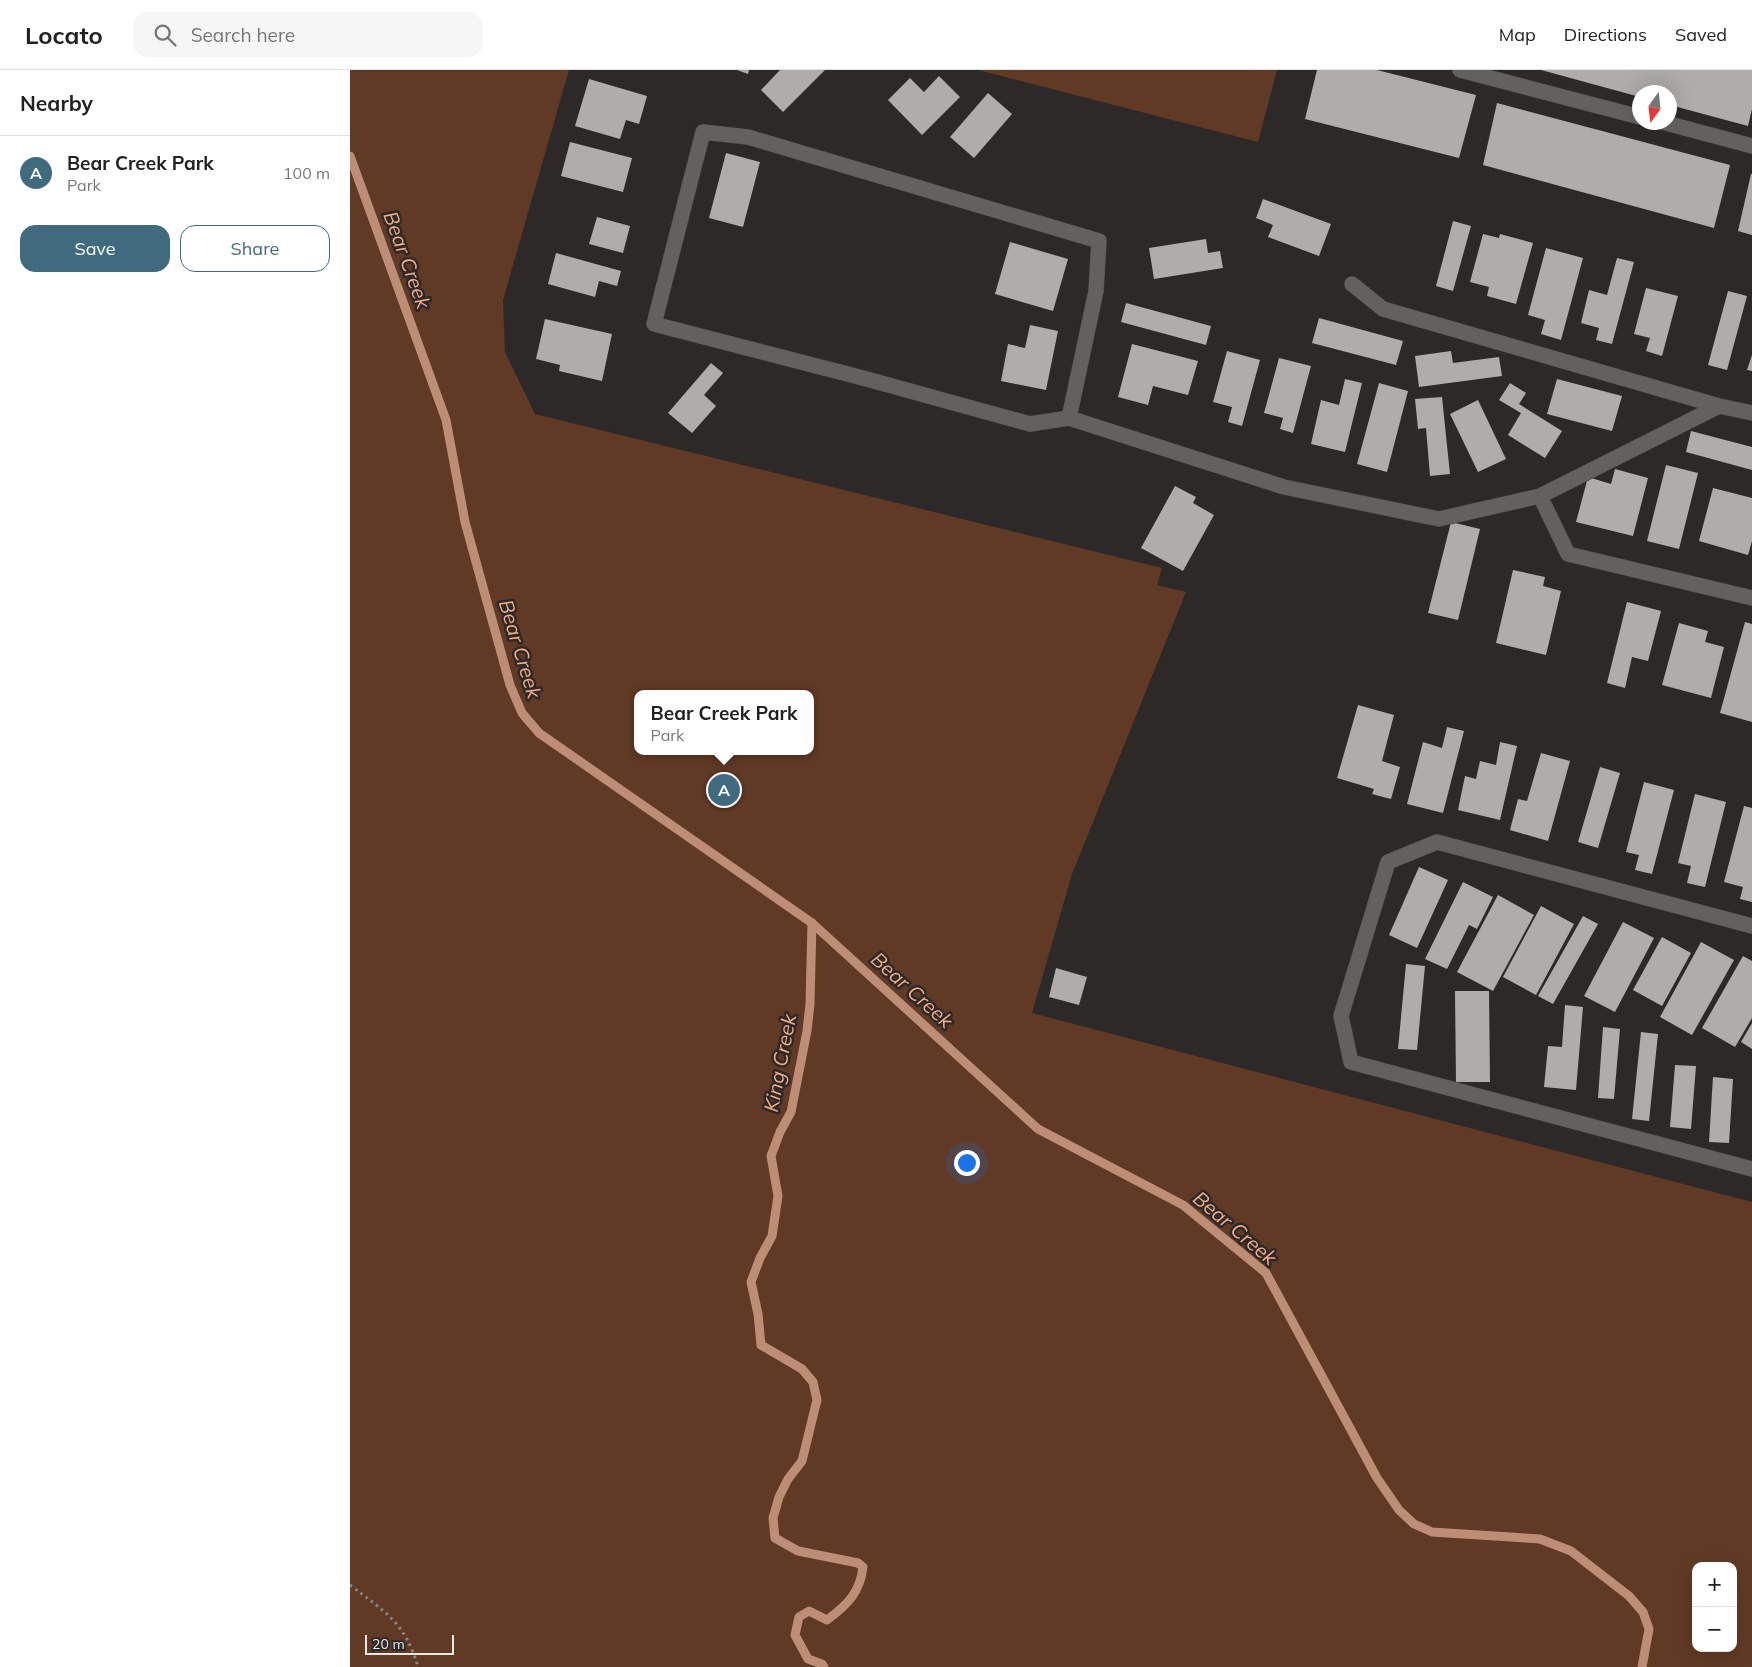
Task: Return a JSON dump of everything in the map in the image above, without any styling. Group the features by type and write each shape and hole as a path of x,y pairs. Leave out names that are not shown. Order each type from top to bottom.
{"lane":[{"path":"1468,71 1632,115"},
{"path":"1677,126 1752,146"},
{"path":"1069,418 1096,291 1099,242 748,137 703,132 654,324 872,380 1030,424 1069,418 1284,487 1439,520 1540,496 1720,406"},
{"path":"1352,284 1382,309 1720,406 1752,413"},
{"path":"1540,496 1568,554 1752,598"},
{"path":"1752,926 1437,842 1388,862 1341,1016 1351,1062 1752,1169"}],"path":[{"path":"350,1585 394,1620 409,1641 418,1667"}],"shaded area":[{"path":"350,70 569,70 503,300 505,352 535,414 1162,568 1157,585 1186,592 1072,874 1032,1013 1752,1202 1752,1667 350,1667"},
{"path":"978,70 1277,70 1258,142"}],"building":[{"path":"737,70 749,70 748,74"},
{"path":"780,70 825,70 783,112 761,90"},
{"path":"1317,70 1377,70 1476,95 1459,158 1305,119"},
{"path":"1541,70 1752,70 1752,109 1748,126 1677,107 1677,85 1632,85 1632,95"},
{"path":"939,76 960,97 922,135 888,100 910,78 924,92"},
{"path":"589,79 647,96 639,124 626,120 620,139 575,126"},
{"path":"988,93 1012,114 974,158 950,137"},
{"path":"1497,103 1730,165 1714,228 1483,165"},
{"path":"570,142 632,158 623,192 561,176"},
{"path":"726,153 760,162 743,227 709,218"},
{"path":"1752,174 1752,235 1738,231"},
{"path":"1263,199 1331,224 1319,256 1268,237 1273,225 1256,218"},
{"path":"597,217 630,226 623,253 589,244"},
{"path":"1453,221 1471,226 1453,291 1436,286"},
{"path":"1483,234 1499,238 1500,234 1533,243 1516,304 1487,296 1489,287 1470,282"},
{"path":"1206,239 1208,253 1220,251 1223,268 1154,279 1149,248"},
{"path":"1010,242 1068,259 1053,311 995,294"},
{"path":"1546,248 1583,258 1561,340 1541,334 1545,320 1528,315"},
{"path":"556,253 621,271 617,286 599,281 595,297 548,284"},
{"path":"1617,258 1634,262 1612,344 1596,340 1599,328 1581,323 1589,290 1607,295"},
{"path":"1646,288 1678,296 1662,356 1646,351 1650,338 1634,334"},
{"path":"1728,291 1747,296 1727,370 1708,365"},
{"path":"1126,303 1211,326 1206,345 1121,322"},
{"path":"1319,318 1403,341 1396,365 1312,343"},
{"path":"545,319 612,334 602,381 559,371 560,365 536,359"},
{"path":"1030,325 1058,331 1046,390 1001,381 1008,344 1025,348"},
{"path":"1132,344 1198,361 1188,395 1153,386 1148,405 1118,397"},
{"path":"1227,351 1260,360 1242,426 1228,422 1232,407 1213,402"},
{"path":"1451,351 1453,363 1499,357 1502,376 1419,387 1415,356"},
{"path":"1752,355 1752,371 1747,370"},
{"path":"1279,358 1311,366 1293,433 1280,429 1283,418 1264,413"},
{"path":"711,363 723,373 704,395 716,406 692,433 668,413"},
{"path":"1345,379 1362,383 1345,452 1311,444 1321,400 1339,405"},
{"path":"1557,379 1622,396 1612,431 1547,414"},
{"path":"1379,383 1408,391 1387,472 1357,464"},
{"path":"1510,383 1526,393 1519,404 1562,431 1545,458 1508,435 1521,413 1499,400"},
{"path":"1442,397 1450,474 1430,476 1426,428 1418,429 1415,399"},
{"path":"1478,400 1506,459 1478,472 1450,414"},
{"path":"1691,431 1752,447 1752,470 1686,452"},
{"path":"1666,465 1698,473 1679,549 1647,541"},
{"path":"1615,469 1648,478 1633,536 1576,522 1588,477 1611,484"},
{"path":"1175,486 1196,497 1193,503 1214,515 1183,571 1141,548"},
{"path":"1713,488 1752,498 1752,541 1748,555 1699,541"},
{"path":"1451,522 1480,529 1458,620 1428,613"},
{"path":"1513,570 1545,577 1543,586 1561,591 1546,655 1496,643"},
{"path":"1627,602 1661,611 1648,661 1632,657 1625,688 1607,683"},
{"path":"1745,622 1752,624 1752,722 1720,713"},
{"path":"1679,623 1708,631 1705,642 1724,647 1711,698 1662,685"},
{"path":"1358,705 1394,715 1382,761 1400,767 1391,799 1372,794 1374,789 1337,778"},
{"path":"1447,727 1464,731 1443,813 1407,804 1423,742 1442,748"},
{"path":"1500,742 1517,746 1500,820 1458,810 1465,776 1476,779 1480,761 1496,765"},
{"path":"1541,753 1570,761 1548,841 1510,830 1518,799 1527,801"},
{"path":"1600,767 1620,773 1598,848 1578,842"},
{"path":"1644,782 1674,790 1652,874 1635,870 1639,855 1626,852"},
{"path":"1695,794 1726,802 1705,887 1687,883 1691,866 1678,863"},
{"path":"1744,806 1752,808 1752,902 1740,899 1743,887 1724,882"},
{"path":"1419,867 1448,880 1417,948 1389,935"},
{"path":"1463,882 1493,897 1477,929 1469,925 1447,969 1425,959"},
{"path":"1498,895 1534,915 1493,991 1457,972"},
{"path":"1541,906 1574,924 1536,995 1503,977"},
{"path":"1583,916 1598,924 1553,1004 1538,996"},
{"path":"1623,922 1654,938 1615,1012 1584,996"},
{"path":"1662,937 1691,953 1662,1006 1633,990"},
{"path":"1701,942 1734,960 1692,1035 1660,1017"},
{"path":"1743,956 1752,961 1752,1018 1735,1047 1702,1028"},
{"path":"1406,964 1425,966 1417,1050 1398,1049"},
{"path":"1056,968 1087,977 1079,1005 1049,997"},
{"path":"1455,991 1489,991 1490,1082 1456,1082"},
{"path":"1565,1005 1583,1007 1576,1090 1544,1087 1548,1046 1562,1047"},
{"path":"1752,1023 1752,1049 1741,1042"},
{"path":"1603,1027 1620,1029 1614,1099 1598,1098"},
{"path":"1641,1032 1658,1034 1649,1121 1632,1119"},
{"path":"1675,1065 1696,1066 1691,1129 1670,1127"},
{"path":"1713,1077 1733,1079 1729,1143 1709,1142"}],"waterway":[{"name":"Bear Creek","path":"350,156 446,420 465,522 510,685 522,713 539,733 812,923 1038,1129 1183,1205 1266,1273 1377,1478 1399,1510 1414,1524 1432,1532 1540,1539 1571,1551 1629,1596 1643,1612 1649,1629 1642,1667"},
{"name":"King Creek","path":"812,923 810,1004 807,1031 791,1112 780,1132 771,1156 778,1196 772,1236 760,1258 751,1282 758,1314 761,1345 802,1369 813,1382 817,1400 802,1461 788,1479 779,1497 773,1518 775,1538 798,1551 858,1563 863,1567 856,1591 827,1620 809,1611 799,1617 795,1635 808,1659 822,1664 824,1667"}],"place":[{"name":"Bear Creek Park","path":"724,790"}]}
